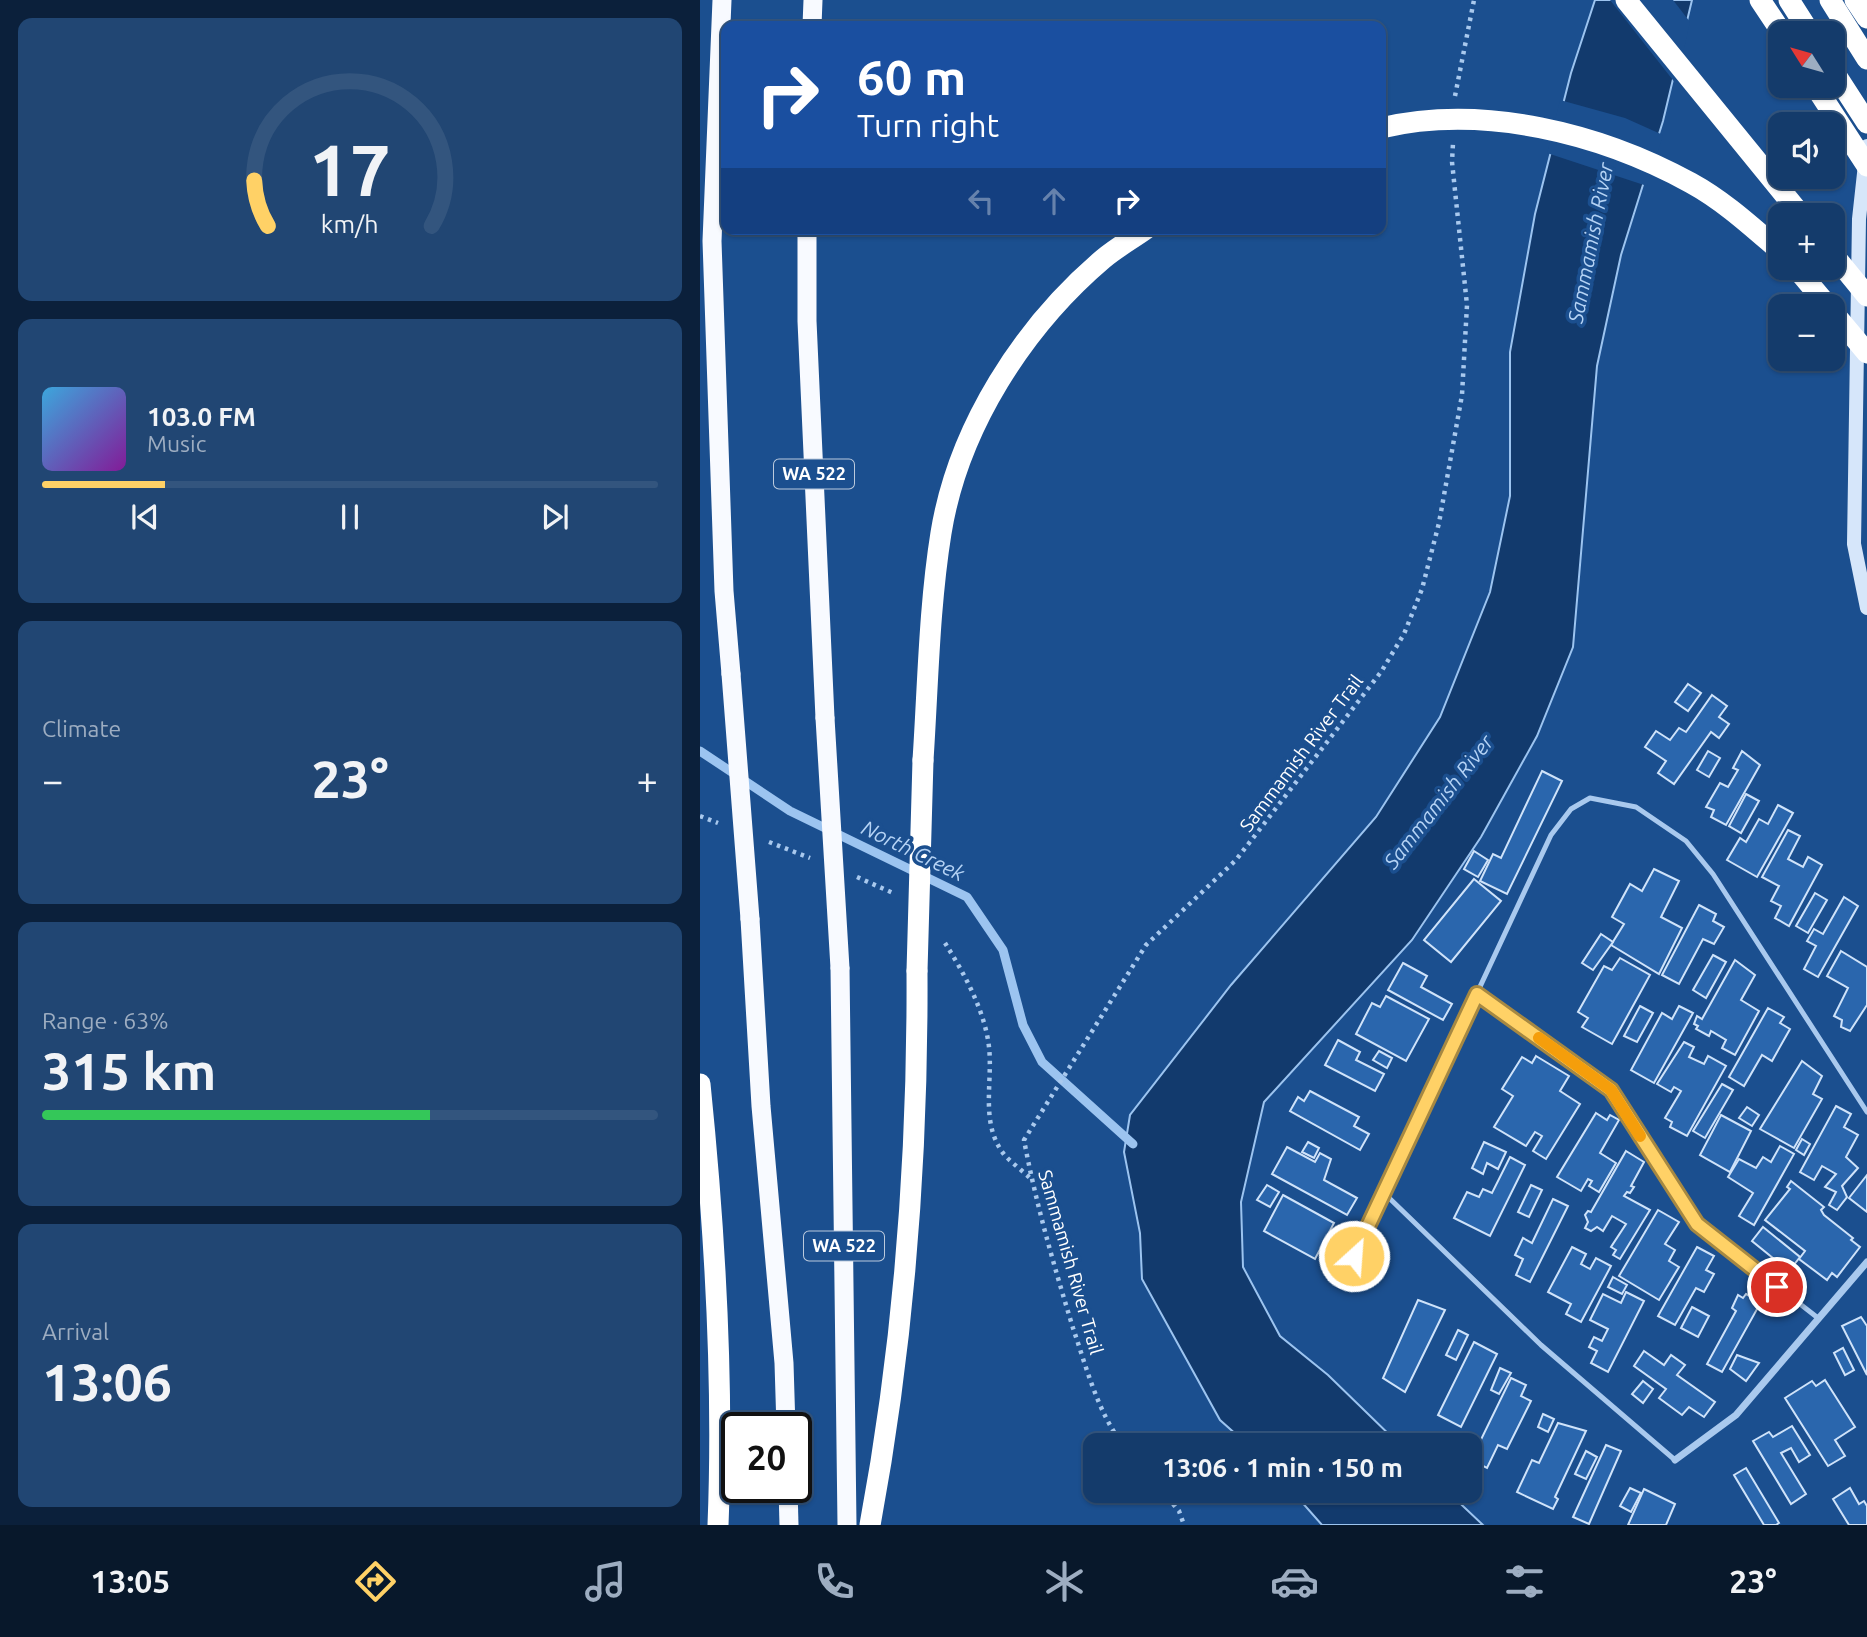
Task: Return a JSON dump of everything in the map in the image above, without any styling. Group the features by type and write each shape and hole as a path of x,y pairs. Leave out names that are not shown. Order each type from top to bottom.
{"highway":[{"name":"WA 522","path":"721,21 722,0"},
{"path":"812,21 813,0"},
{"path":"1626,0 1791,203"},
{"path":"1760,0 1774,21"},
{"path":"1789,0 1802,21"},
{"path":"1830,0 1867,59"},
{"path":"1855,0 1867,18"},
{"name":"WA 522","path":"721,24 712,241 724,591 750,919 761,1106 784,1363 786,1412"},
{"path":"1845,89 1867,123"},
{"path":"1823,98 1867,166"},
{"path":"1386,127 1404,123 1466,119 1525,125 1579,138 1627,154 1691,183 1743,218 1768,240"},
{"name":"WA 522","path":"807,235 807,321 825,718 840,968 847,1525"},
{"path":"870,1525 902,1299 918,1082 917,971 923,760 930,637 942,531 960,467 982,414 1032,332 1103,259 1137,235"},
{"path":"1845,269 1867,296"},
{"path":"1806,280 1818,294"},
{"path":"1845,326 1867,352"},
{"path":"700,1084 713,1218 722,1422 718,1525"},
{"path":"788,1503 789,1525"}],"main road":[{"path":"1867,146 1858,219 1854,544 1867,608"}],"street":[{"path":"1675,1460 1736,1415 1867,1262"}],"lane":[{"path":"1354,1256 1551,835 1571,809 1590,798 1636,807 1686,841 1713,874 1867,1112"},
{"path":"1477,994 1611,1090 1697,1224 1818,1318"},
{"path":"1384,1193 1541,1345 1675,1460"}],"path":[{"path":"1455,101 1474,0"},
{"name":"Sammamish River Trail","path":"1117,1433 1088,1375 1055,1270 1024,1140 1146,945 1236,860 1348,715 1404,634 1422,589 1451,464 1462,395 1467,334 1452,162 1453,138"},
{"path":"1172,1503 1179,1511 1184,1525"}],"water":[{"name":"Sammamish River","path":"1595,0 1692,0 1663,121 1621,255 1597,366 1573,647 1537,736 1481,837 1412,940 1264,1102 1241,1202 1243,1267 1280,1336 1328,1375 1388,1433 1235,1433 1220,1420 1142,1279 1140,1233 1124,1152 1130,1115 1231,985 1376,817 1440,717 1490,592 1510,496 1510,352 1535,214 1571,73"},
{"path":"1303,1503 1460,1503 1483,1525 1322,1525"}],"pier":[{"path":"1610,0 1673,0 1690,22 1676,84"},
{"path":"1560,100 1625,118 1663,135 1647,186 1547,153"}],"building":[{"path":"1688,684 1701,693 1688,711 1675,702"},
{"path":"1712,695 1727,706 1719,717 1729,724 1719,738 1711,732 1674,784 1658,773 1666,761 1645,747 1656,731 1670,740 1679,728 1686,732"},
{"path":"1708,751 1720,758 1709,777 1697,770"},
{"path":"1742,751 1760,765 1726,825 1711,817 1714,810 1706,807 1720,783 1728,787 1738,770 1733,768"},
{"path":"1542,771 1562,781 1507,894 1480,881 1493,854 1501,858"},
{"path":"1746,794 1759,801 1741,833 1729,826"},
{"path":"1778,805 1793,813 1757,877 1727,860 1740,838 1746,842 1759,819 1768,824"},
{"path":"1788,830 1800,836 1788,859 1803,867 1808,857 1822,865 1789,926 1775,918 1781,906 1771,901 1779,886 1762,877"},
{"path":"1474,851 1488,860 1478,877 1464,869"},
{"path":"1654,869 1679,881 1661,917 1682,928 1659,974 1611,945 1624,924 1612,917 1630,884 1642,891"},
{"path":"1474,879 1501,901 1451,962 1424,940"},
{"path":"1815,893 1827,900 1808,933 1796,926"},
{"path":"1844,897 1858,906 1818,977 1804,969 1816,946 1807,941 1814,929 1823,934"},
{"path":"1699,905 1716,914 1713,921 1724,927 1714,944 1703,939 1679,984 1662,975"},
{"path":"1601,934 1613,942 1593,970 1582,963"},
{"path":"1841,951 1867,967 1867,1005 1850,1031 1841,1027 1842,1020 1834,1016 1848,988 1827,976"},
{"path":"1713,955 1726,962 1706,998 1693,990"},
{"path":"1620,958 1650,975 1612,1044 1582,1027 1588,1018 1578,1012 1604,966 1612,970"},
{"path":"1735,960 1755,975 1741,1000 1759,1011 1735,1055 1722,1048 1726,1040 1711,1031 1709,1036 1696,1029 1698,1026 1694,1024 1697,1016 1702,1019"},
{"path":"1403,963 1427,976 1421,987 1452,1004 1443,1020 1388,990"},
{"path":"1386,996 1429,1019 1406,1061 1356,1034 1372,1003 1380,1007"},
{"path":"1640,1006 1653,1013 1637,1042 1624,1036"},
{"path":"1679,1006 1693,1013 1654,1083 1631,1070 1662,1013 1672,1019"},
{"path":"1768,1008 1784,1017 1780,1023 1790,1029 1772,1061 1762,1055 1744,1086 1729,1077"},
{"path":"1338,1040 1360,1052 1356,1060 1384,1074 1375,1091 1325,1065"},
{"path":"1684,1042 1694,1047 1689,1057 1704,1064 1708,1056 1726,1066 1687,1136 1670,1127 1672,1122 1665,1118 1681,1091 1674,1087 1671,1092 1657,1084"},
{"path":"1379,1051 1392,1058 1387,1068 1373,1060"},
{"path":"1536,1056 1569,1076 1560,1091 1580,1104 1546,1159 1533,1151 1542,1136 1535,1132 1526,1146 1494,1127 1513,1096 1502,1089 1522,1057 1532,1063"},
{"path":"1802,1061 1822,1076 1813,1094 1822,1099 1794,1148 1760,1129"},
{"path":"1722,1084 1733,1090 1705,1138 1693,1131"},
{"path":"1310,1091 1359,1117 1354,1126 1369,1134 1360,1150 1290,1111 1298,1097 1304,1101"},
{"path":"1836,1106 1851,1114 1844,1127 1858,1135 1846,1157 1858,1168 1842,1186 1847,1197 1837,1210 1829,1205 1836,1192 1825,1187 1836,1174 1822,1166 1814,1180 1800,1172"},
{"path":"1747,1107 1759,1115 1752,1126 1739,1118"},
{"path":"1596,1113 1607,1120 1610,1115 1619,1120 1600,1153 1616,1163 1599,1192 1589,1186 1592,1181 1588,1179 1581,1191 1557,1177"},
{"path":"1721,1115 1751,1131 1730,1172 1700,1155"},
{"path":"1802,1139 1810,1144 1804,1155 1796,1150"},
{"path":"1308,1142 1319,1148 1314,1158 1302,1152"},
{"path":"1484,1142 1506,1152 1498,1169 1487,1163 1483,1174 1472,1168"},
{"path":"1780,1146 1794,1154 1754,1225 1739,1216 1753,1193 1728,1177 1739,1159 1756,1168 1763,1157 1771,1162"},
{"path":"1287,1147 1315,1162 1320,1153 1331,1159 1324,1180 1357,1198 1347,1215 1272,1174"},
{"path":"1626,1151 1644,1162 1631,1186 1634,1187 1624,1196 1650,1210 1620,1259 1613,1255 1616,1250 1611,1247 1626,1224 1612,1216 1603,1231 1597,1227 1591,1231 1585,1228 1588,1222 1585,1215 1588,1211 1591,1212"},
{"path":"1510,1157 1525,1165 1490,1236 1454,1218 1467,1192 1479,1197 1483,1189 1492,1193"},
{"path":"1867,1175 1867,1212 1849,1198"},
{"path":"1791,1181 1824,1207 1821,1210 1824,1215 1860,1247 1837,1277 1832,1273 1827,1280 1799,1259 1805,1251 1765,1220 1790,1189 1787,1187"},
{"path":"1267,1185 1279,1192 1270,1207 1257,1200"},
{"path":"1531,1185 1542,1190 1529,1217 1518,1212"},
{"path":"1283,1195 1334,1223 1315,1259 1264,1231"},
{"path":"1553,1199 1568,1206 1530,1282 1516,1275 1523,1259 1515,1255 1523,1238 1532,1243"},
{"path":"1658,1210 1679,1222 1665,1244 1675,1250 1669,1261 1679,1267 1659,1300 1619,1276"},
{"path":"1763,1227 1800,1257 1789,1271 1752,1241"},
{"path":"1572,1247 1586,1254 1581,1264 1590,1269 1596,1258 1611,1266 1581,1322 1566,1314 1571,1304 1548,1292"},
{"path":"1697,1247 1714,1256 1706,1270 1714,1274 1704,1292 1696,1288 1675,1325 1658,1316"},
{"path":"1613,1277 1627,1285 1622,1294 1608,1287"},
{"path":"1626,1292 1644,1301 1608,1372 1591,1363 1597,1351 1589,1347 1594,1337 1602,1341 1608,1329 1590,1320 1603,1294 1621,1303"},
{"path":"1746,1294 1761,1302 1722,1372 1707,1364 1736,1311 1732,1308 1738,1295 1743,1298"},
{"path":"1418,1300 1445,1310 1405,1392 1383,1378"},
{"path":"1692,1307 1709,1316 1698,1337 1681,1328"},
{"path":"1861,1317 1867,1326 1867,1375 1842,1326"},
{"path":"1458,1330 1468,1335 1456,1360 1446,1355"},
{"path":"1474,1342 1497,1354 1461,1427 1438,1415"},
{"path":"1843,1348 1854,1370 1845,1375 1834,1353"},
{"path":"1644,1351 1664,1365 1671,1355 1685,1365 1677,1375 1715,1402 1704,1417 1689,1407 1682,1415 1659,1398 1666,1389 1634,1366"},
{"path":"1737,1355 1759,1363 1746,1381 1730,1369"},
{"path":"1500,1368 1511,1373 1499,1394 1491,1390"},
{"path":"1511,1378 1526,1385 1521,1396 1531,1401 1507,1449 1498,1445 1487,1468 1482,1466 1482,1437"},
{"path":"1825,1380 1855,1427 1835,1440 1845,1456 1828,1466 1785,1398 1812,1381 1816,1386"},
{"path":"1643,1381 1653,1389 1643,1403 1632,1394"},
{"path":"1543,1414 1554,1419 1548,1432 1538,1427"},
{"path":"1558,1423 1586,1431 1555,1497 1558,1499 1553,1509 1517,1492 1532,1460 1539,1463"},
{"path":"1792,1426 1810,1455 1799,1462 1791,1448 1781,1453 1806,1494 1791,1504 1753,1441 1769,1432 1773,1437"},
{"path":"1606,1445 1621,1451 1589,1524 1573,1517"},
{"path":"1586,1451 1597,1457 1586,1479 1575,1474"},
{"path":"1746,1468 1779,1523 1776,1525 1764,1525 1734,1475"},
{"path":"1630,1488 1641,1493 1631,1512 1620,1506"},
{"path":"1850,1488 1859,1504 1864,1501 1867,1506 1867,1525 1849,1525 1833,1499"},
{"path":"1644,1489 1675,1504 1666,1525 1628,1525"}],"waterway":[{"name":"North Creek","path":"700,751 790,811 967,897 1003,950 1023,1025 1042,1062 1133,1144"}],"slow traffic":[{"path":"1539,1038 1611,1090 1640,1136"}],"route":[{"path":"1354,1256 1477,994 1611,1090 1697,1224 1777,1287"}]}
